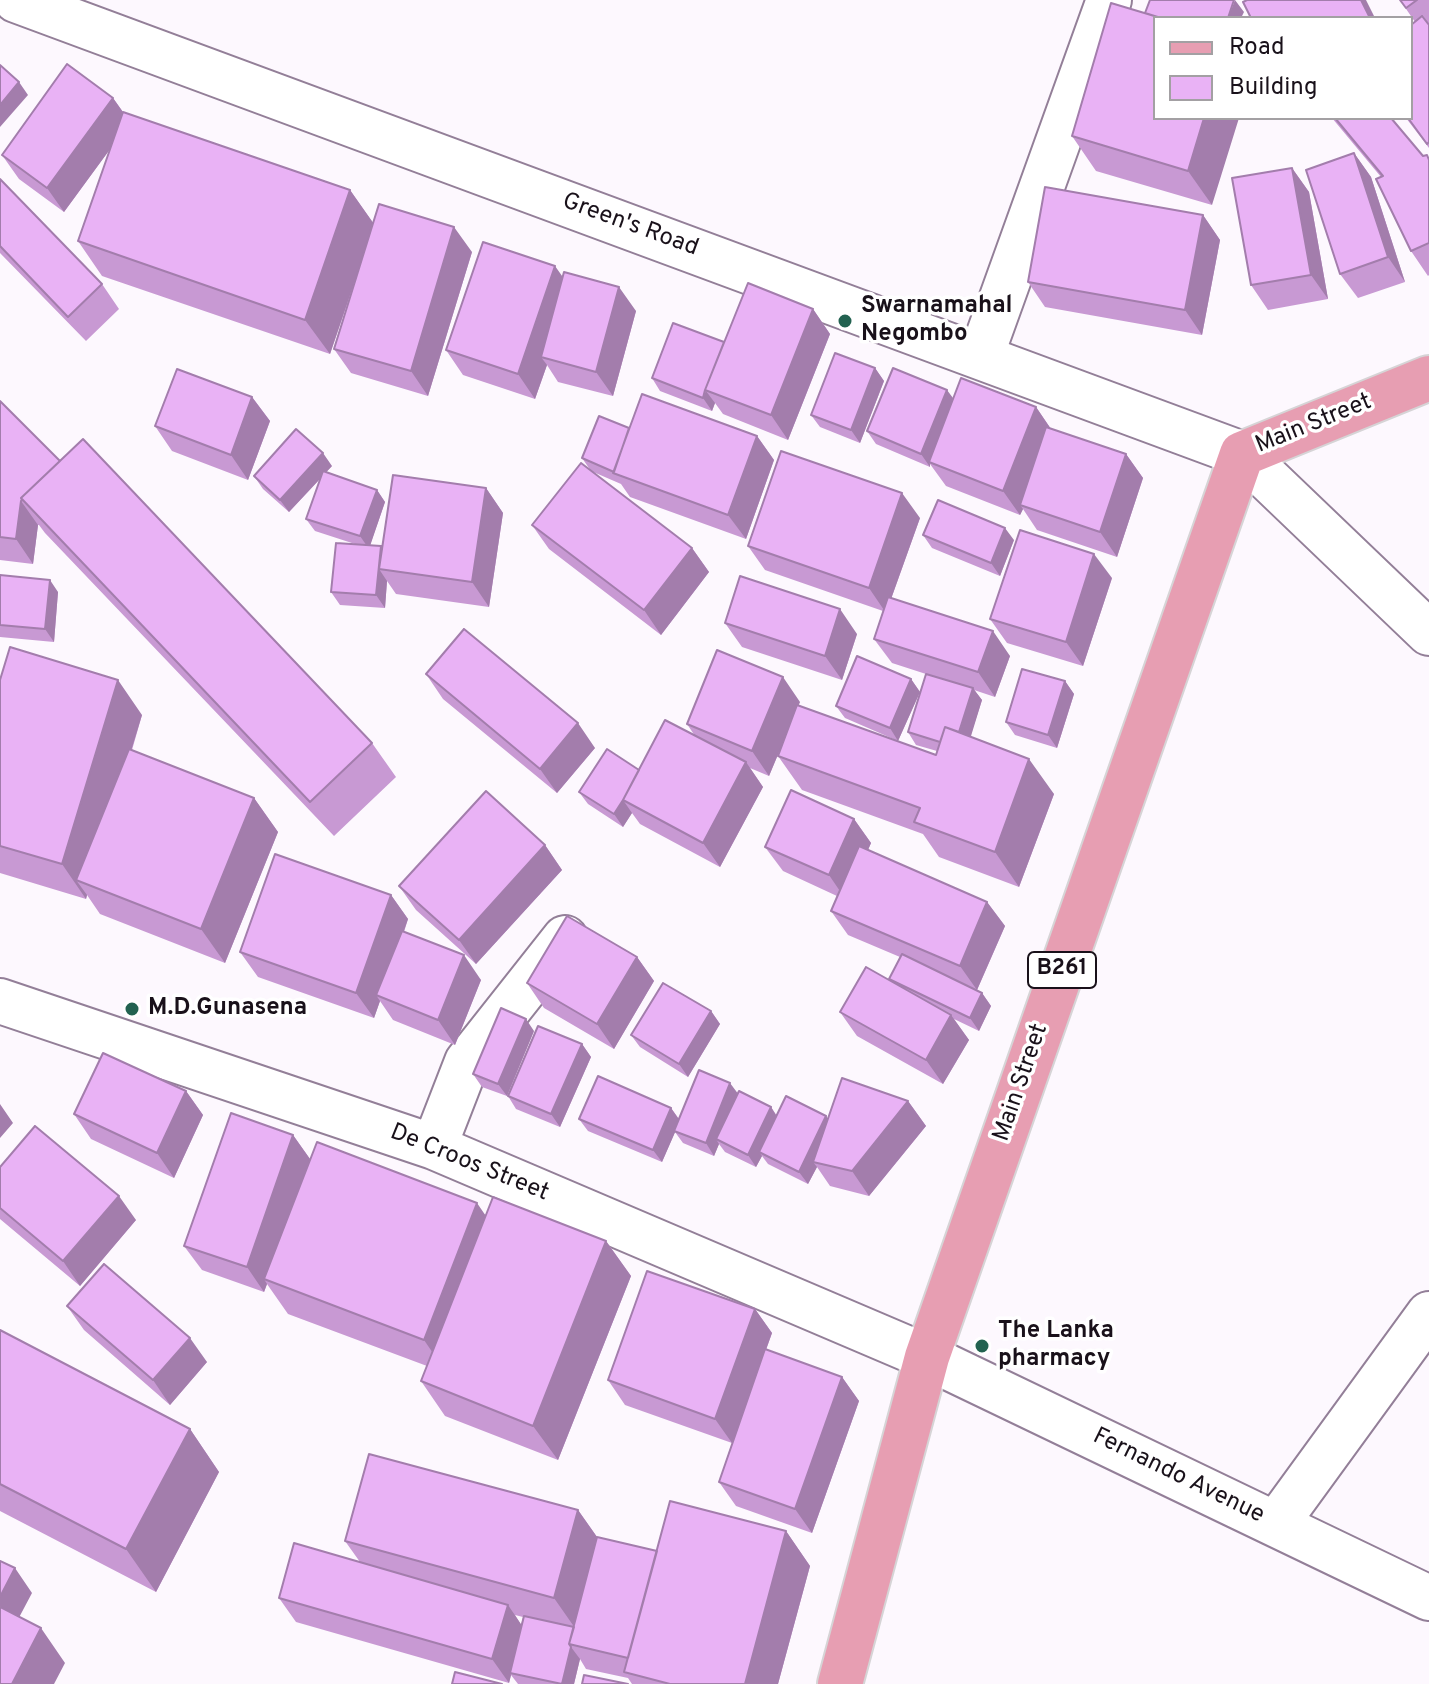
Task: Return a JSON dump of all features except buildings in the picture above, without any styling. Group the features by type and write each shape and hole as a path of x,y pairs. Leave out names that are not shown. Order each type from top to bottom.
{"main road":[{"name":"Main Street","path":"840,1684 927,1357 1242,454 1429,378"}],"street":[{"name":"Green's Road","path":"16,0 1242,454"},
{"path":"981,356 1109,0"},
{"path":"1242,454 1429,633"},
{"path":"434,1147 467,1062 565,938"},
{"name":"De Croos Street","path":"0,1001 434,1147 927,1357"},
{"path":"1276,1524 1429,1314"},
{"name":"Fernando Avenue","path":"927,1357 1429,1598"}],"place":[{"name":"Swarnamahal Negombo","path":"845,321"},
{"name":"M.D.Gunasena","path":"132,1009"},
{"name":"The Lanka pharmacy","path":"982,1346"}]}
